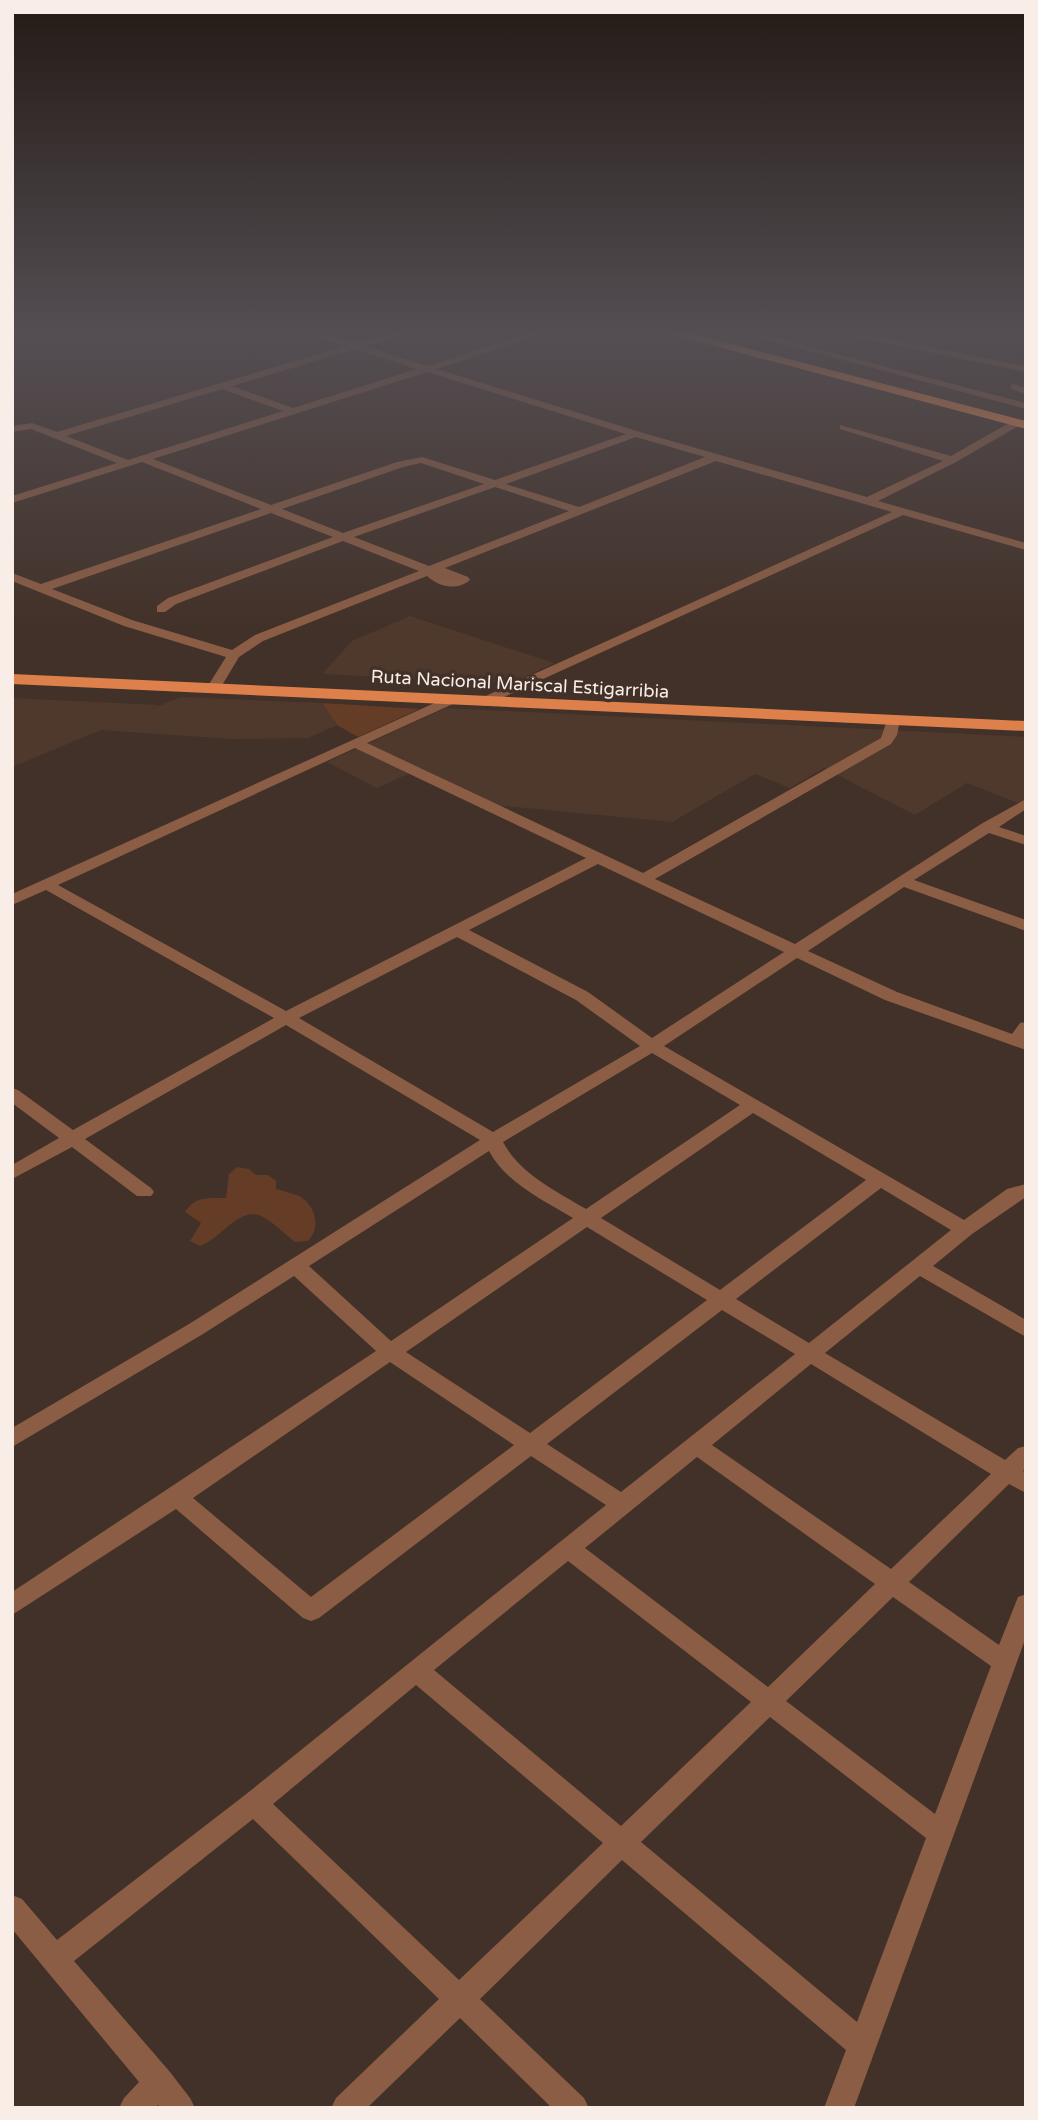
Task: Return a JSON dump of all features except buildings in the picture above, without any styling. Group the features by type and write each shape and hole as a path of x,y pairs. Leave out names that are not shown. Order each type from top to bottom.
{"main road":[{"name":"Ruta Nacional Mariscal Estigarribia","path":"12,680 1026,726"}],"street":[{"path":"43,430 128,464"},
{"path":"58,435 75,430"},
{"path":"14,498 237,430"},
{"path":"623,430 1026,547"},
{"path":"854,430 953,460"},
{"path":"868,501 953,460 1006,430"},
{"path":"128,623 320,552 343,539 636,434"},
{"path":"213,689 234,654 259,638 716,457"},
{"path":"143,459 343,539 431,569"},
{"path":"40,590 422,460 579,511"},
{"path":"484,702 903,511"},
{"path":"12,577 128,623 234,654"},
{"path":"12,900 450,700"},
{"path":"643,879 886,741 890,736 893,720"},
{"path":"356,744 891,996 1020,1043 1026,1027"},
{"path":"12,1438 296,1266 493,1140 652,1046 902,881 1026,803"},
{"path":"986,827 1026,841"},
{"path":"12,1173 286,1018 598,858"},
{"path":"902,881 1026,926"},
{"path":"46,884 286,1018 493,1140 504,1161 523,1177 1015,1478"},
{"path":"457,930 582,996 652,1046 965,1229"},
{"path":"12,1094 144,1192"},
{"path":"12,1605 177,1497 753,1105"},
{"path":"177,1497 312,1611 880,1179"},
{"path":"55,1959 254,1803 918,1266 1014,1194 1026,1190"},
{"path":"296,1266 390,1352 532,1442 622,1504"},
{"path":"918,1266 1026,1330"},
{"path":"696,1445 1003,1661"},
{"path":"346,2108 891,1582 1015,1478 1026,1454"},
{"path":"568,1548 940,1833"},
{"path":"839,2108 1026,1604"},
{"path":"416,1671 862,2045"},
{"path":"254,1803 574,2108"},
{"path":"12,1908 180,2108"},
{"path":"134,2108 160,2082"}],"shaded area":[{"path":"410,616 554,663 511,684 322,674 352,641"},
{"path":"180,697 322,703 337,725 308,738 233,739 101,730 12,767 12,698 159,705 152,709"},
{"path":"322,703 419,709 358,737 337,725"},
{"path":"446,708 1026,737 1026,806 967,783 915,815 824,768 790,788 755,774 672,822 495,805 421,768 377,788 327,762"},
{"path":"237,1167 249,1169 256,1175 268,1175 276,1181 276,1189 305,1200 315,1217 314,1230 308,1241 295,1242 267,1219 255,1214 238,1219 200,1246 190,1241 201,1223 185,1212 198,1201 226,1198 229,1174"}]}
